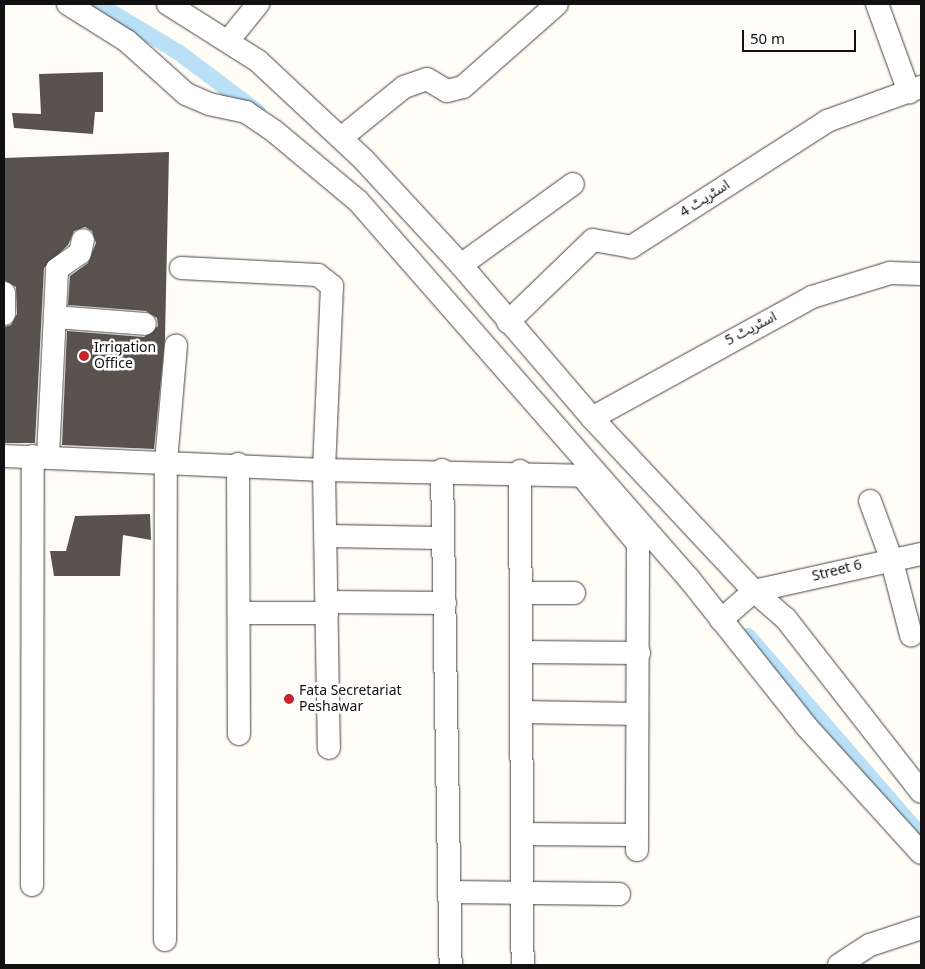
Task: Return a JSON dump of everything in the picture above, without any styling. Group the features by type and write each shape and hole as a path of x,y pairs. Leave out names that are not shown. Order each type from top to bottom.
{"street":[{"path":"68,4 127,41 186,94 208,104 246,112 327,171 578,449 722,619 806,726 921,853"},
{"path":"168,4 258,61 341,138 462,265 508,322 592,418 753,592 786,619 826,664 865,724 921,792"},
{"path":"228,41 258,4"},
{"path":"341,138 404,87 427,79 447,91 463,87 557,4"},
{"path":"877,4 915,90"},
{"name":"اسٹریٹ 4","path":"508,322 594,240 631,247 828,121 915,90"},
{"path":"462,265 573,184"},
{"path":"32,885 40,456 55,316 57,269 80,253 83,240"},
{"path":"181,268 327,278 332,286 324,470 329,748"},
{"name":"اسٹریٹ 5","path":"592,418 812,297 890,273 921,274"},
{"path":"4,293 4,314"},
{"path":"55,316 145,324"},
{"path":"165,940 166,462 176,345"},
{"path":"4,456 238,464 324,470 520,471 582,476 638,544 637,842 522,834"},
{"path":"238,464 239,734"},
{"path":"442,470 451,965"},
{"path":"520,471 523,965"},
{"path":"870,500 891,558 911,635"},
{"path":"326,536 443,538"},
{"name":"Street 6","path":"753,592 891,558 921,554"},
{"path":"521,592 574,593"},
{"path":"722,619 753,592"},
{"path":"238,613 445,603"},
{"path":"521,652 639,653"},
{"path":"522,712 638,714"},
{"path":"451,892 619,894"},
{"path":"839,965 870,945 921,928"}],"building":[{"path":"103,72 103,112 95,112 93,134 14,128 12,113 41,114 39,74"},
{"name":"Irrigation Office","path":"169,152 165,339 154,449 62,445 67,331 144,337 158,326 157,318 146,311 68,305 70,276 88,263 96,243 92,231 85,227 74,231 68,245 44,268 35,443 4,443 4,327 11,325 17,314 16,287 4,280 4,158"},
{"path":"150,514 151,540 123,535 120,576 54,576 50,551 66,551 75,516"}],"waterway":[{"path":"98,4 178,52 258,112"},
{"path":"748,636 921,836"}],"place":[{"name":"Irrigation Office","path":"84,356"},
{"name":"Fata Secretariat Peshawar","path":"289,699"}]}
